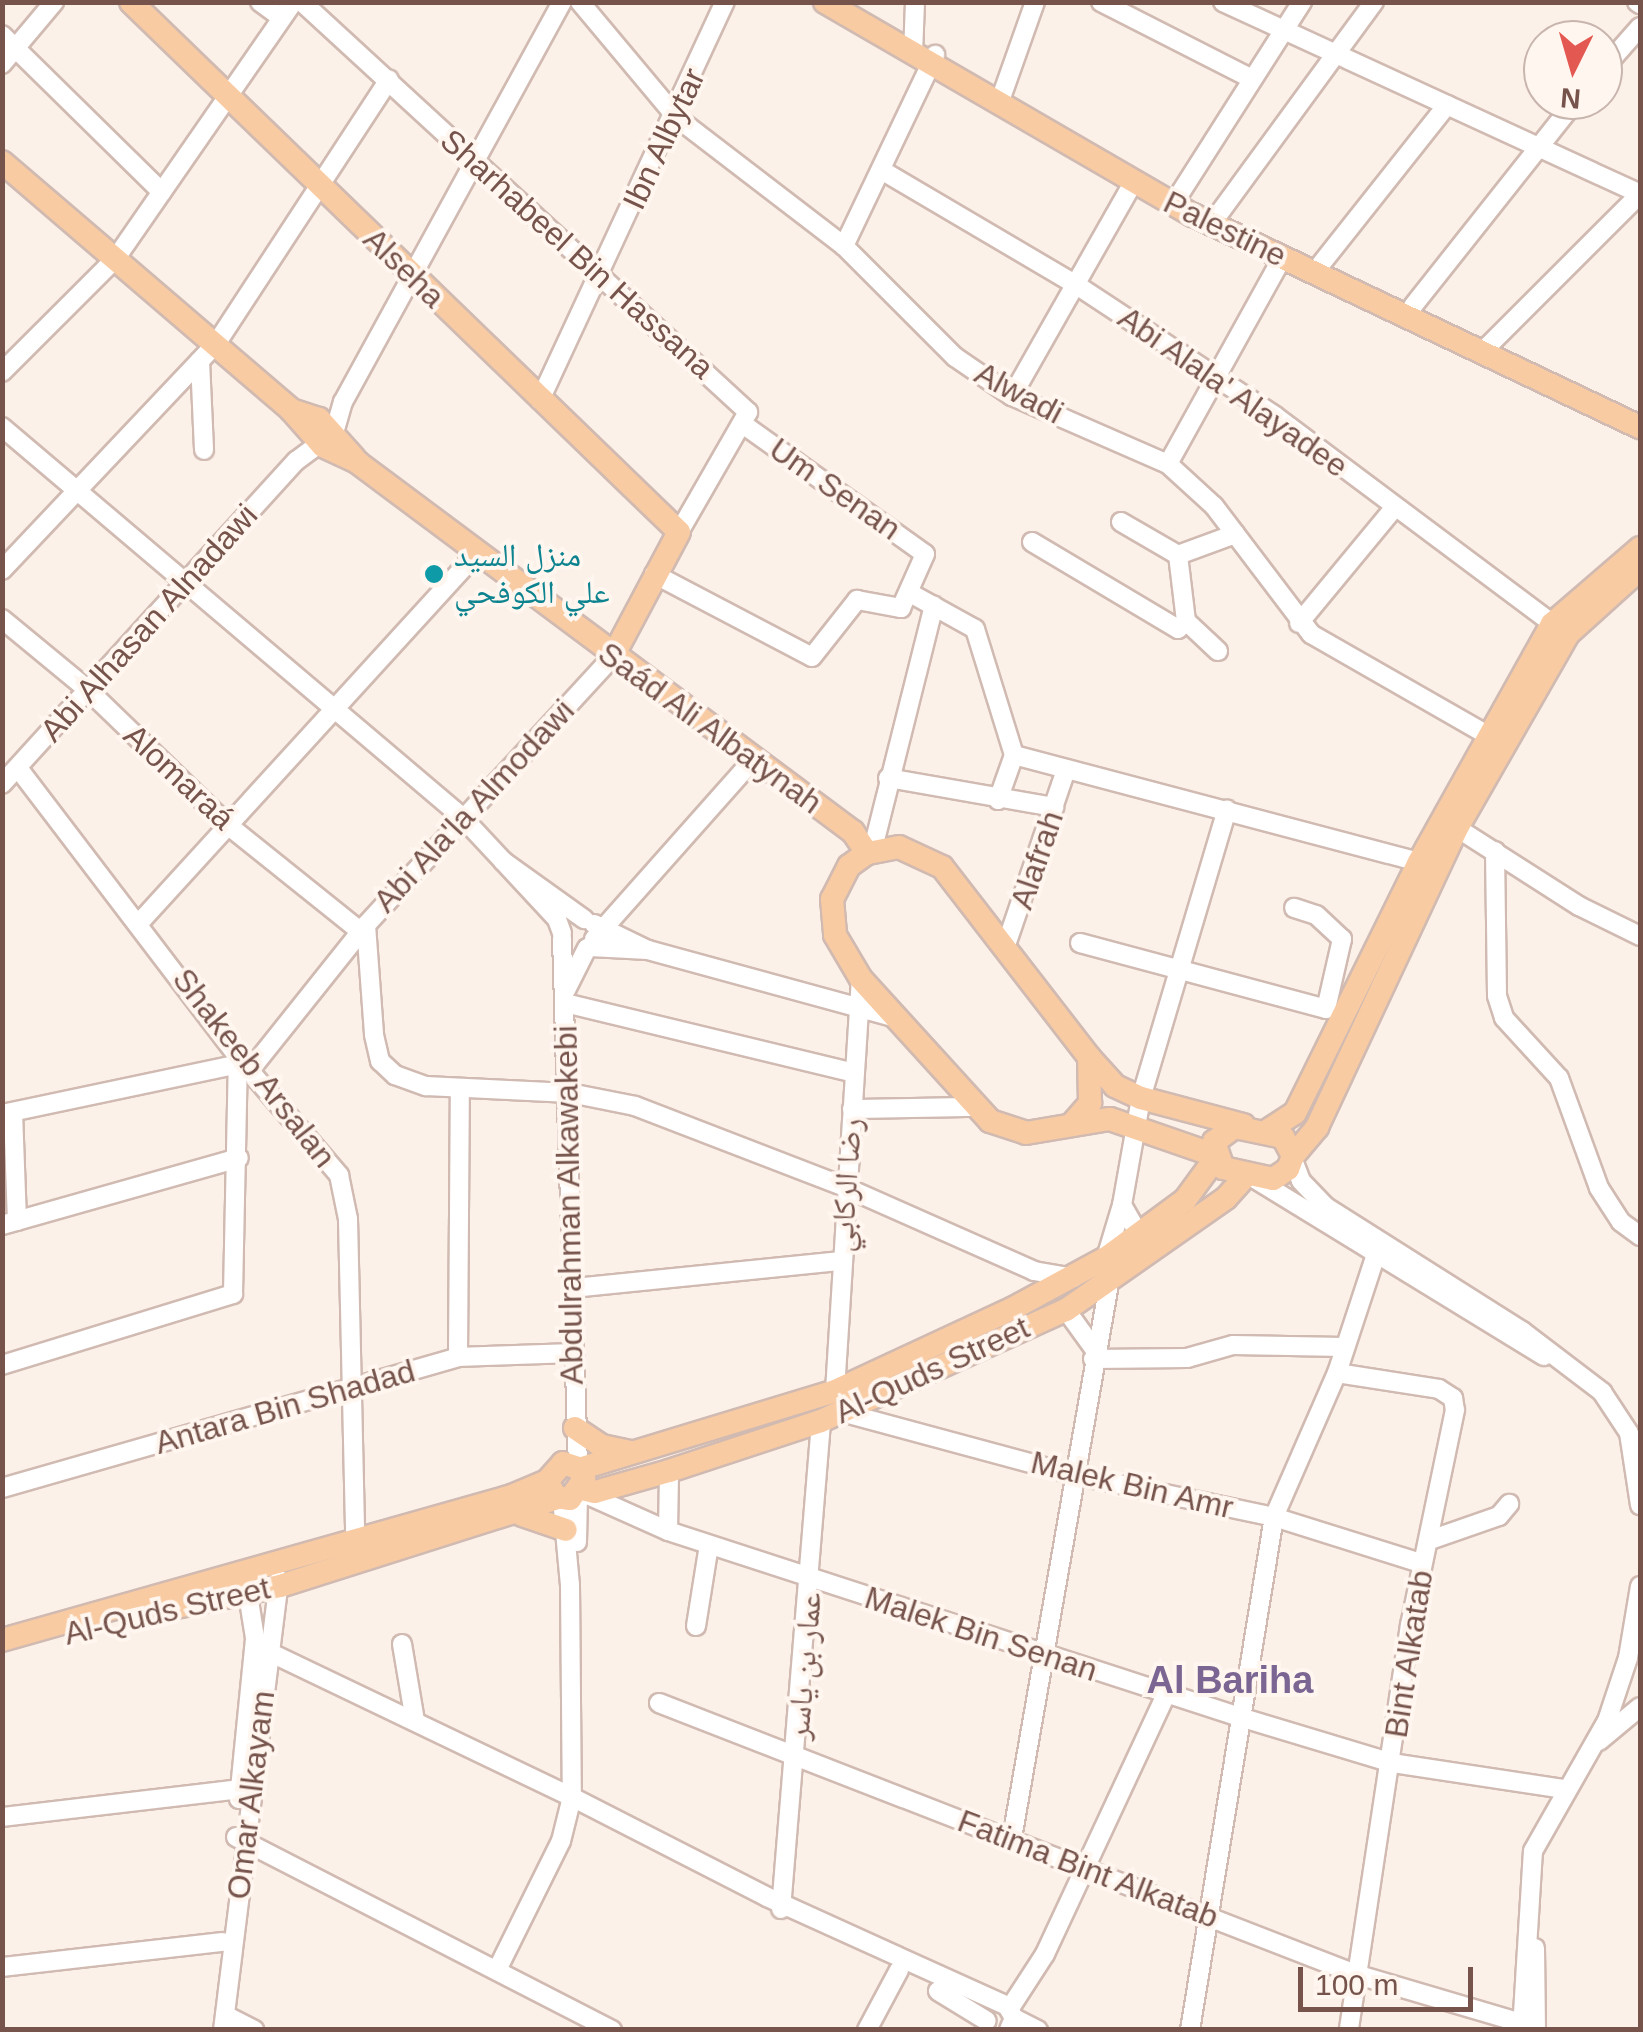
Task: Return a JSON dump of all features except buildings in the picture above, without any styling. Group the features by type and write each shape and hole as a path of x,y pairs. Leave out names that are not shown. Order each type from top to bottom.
{"main road":[{"name":"Alseha","path":"130,2 226,100 678,532"},
{"name":"Palestine","path":"824,2 1002,95 1179,195 1322,264 1350,284 1640,412"},
{"name":"Palestine","path":"846,2 1133,184 1282,258 1413,306 1640,426"},
{"path":"2,162 116,258 208,352 321,433"},
{"name":"Saád Ali Albatynah","path":"321,433 752,762 852,832 870,852"},
{"name":"Abi Ala'la Almodawi","path":"613,656 678,532"},
{"path":"1293,1158 1317,1128 1326,1080 1419,862 1487,734 1560,629 1640,548"},
{"path":"2,1640 246,1582 278,1561 569,1484 634,1453 832,1408 1106,1258 1198,1188 1215,1158 1222,1131 1256,1129 1295,1113 1326,1080 1560,629 1640,570"},
{"path":"1250,1177 1215,1158 1134,1127 1095,1118 1026,1133 990,1121 972,1107 860,979 835,935 832,900 849,866 870,852 898,847 932,858 1006,945 1115,1086 1141,1098 1256,1129 1289,1142 1293,1158"},
{"path":"1072,1124 1090,1103 1089,1057"},
{"name":"Al-Quds Street","path":"2,1651 246,1582 280,1586 519,1514 569,1484 595,1492 669,1471 1066,1310 1110,1284 1250,1177 1272,1179 1293,1158"},
{"path":"573,1424 602,1446 634,1453"},
{"path":"519,1514 566,1530"}],"street":[{"path":"2,64 9,42 54,2"},
{"path":"2,372 116,258 287,10 260,2"},
{"name":"Sharhabeel Bin Hassana","path":"302,2 745,408 744,425"},
{"path":"321,433 343,402 562,2"},
{"name":"Alwadi","path":"580,2 676,117 844,246 922,328 1012,396 1168,464 1235,534 1299,623 1487,734"},
{"name":"Ibn Albytar","path":"540,400 676,117 726,2"},
{"path":"844,246 883,171 923,54 915,2"},
{"path":"1002,95 1035,2"},
{"path":"1100,2 1250,78"},
{"path":"1222,2 1640,194 1488,347"},
{"path":"1179,195 1250,78 1302,2"},
{"path":"1218,215 1374,2"},
{"path":"1623,46 1640,26"},
{"path":"9,42 162,192"},
{"path":"2,570 208,352 389,80"},
{"path":"1322,264 1447,105"},
{"path":"1413,306 1559,120"},
{"name":"Abi Alala' Alayadee","path":"883,171 1075,284 1217,378 1560,629"},
{"path":"1012,396 1133,184"},
{"path":"1168,464 1282,258"},
{"path":"204,450 208,352"},
{"path":"678,532 744,425"},
{"name":"Um Senan","path":"744,425 921,550 926,560 910,593"},
{"path":"2,427 462,817 557,919 572,950 752,762"},
{"name":"Abi Alhasan Alnadawi","path":"2,784 321,433"},
{"path":"1299,623 1394,508"},
{"path":"1122,522 1178,555"},
{"path":"1178,555 1235,534"},
{"path":"1032,542 1178,629 1186,621"},
{"path":"140,922 477,553"},
{"path":"1178,555 1186,621 1218,651"},
{"path":"654,574 812,658 857,600 898,612 910,593 975,629 1014,754 998,800"},
{"path":"870,852 934,606"},
{"name":"Alomaraá","path":"2,619 88,690 229,826 363,928"},
{"name":"Abi Ala'la Almodawi","path":"244,1065 462,817 613,656"},
{"path":"1014,754 1065,773 1227,810 1419,862"},
{"name":"Shakeeb Arsalan","path":"18,768 140,922 244,1065 332,1161 344,1191 355,1539"},
{"name":"Alafrah","path":"1006,945 1065,773"},
{"path":"888,778 1055,807"},
{"path":"1106,1258 1122,1205 1141,1098 1227,810"},
{"path":"1457,828 1612,925 1640,936"},
{"path":"1495,851 1498,996 1504,1018 1559,1078 1599,1188 1622,1222 1640,1236"},
{"path":"504,861 590,934"},
{"path":"1080,943 1176,974 1326,1009 1342,939 1316,915 1294,908"},
{"path":"562,935 570,920 590,934 893,1017"},
{"path":"363,928 380,1061 395,1075 460,1088 570,1093 635,1106 848,1188 1034,1271 1074,1278"},
{"name":"Abdulrahman Alkawakebi","path":"566,996 590,934"},
{"name":"Abdulrahman Alkawakebi","path":"562,935 574,1288 569,1484"},
{"name":"رضا الركابي","path":"832,1408 860,979"},
{"path":"566,996 854,1072"},
{"path":"2,1366 233,1294 240,1158 244,1065 8,1113 10,1223 240,1158"},
{"path":"458,1357 460,1088"},
{"path":"852,1109 972,1107"},
{"path":"1293,1158 1309,1192 1376,1248"},
{"path":"1250,1177 1564,1360 1624,1418 1640,1505"},
{"path":"1122,1205 1139,1234"},
{"path":"1190,2030 1274,1516 1337,1373 1376,1248"},
{"path":"574,1288 840,1261"},
{"path":"1012,1838 1094,1355 1110,1284"},
{"path":"1066,1310 1094,1355"},
{"path":"1094,1355 1187,1358 1232,1345 1344,1347"},
{"name":"Antara Bin Shadad","path":"2,1488 458,1357 572,1353"},
{"name":"Bint Alkatab","path":"1337,1373 1432,1387 1453,1398 1430,1540 1421,1563 1349,2030"},
{"name":"Malek Bin Amr","path":"832,1408 1075,1475 1274,1516 1421,1563"},
{"name":"عمار بن ياسر","path":"777,1903 797,1758 832,1408"},
{"path":"668,1531 669,1471"},
{"path":"498,1968 561,1842 572,1798 566,1530 569,1484"},
{"path":"569,1484 576,1572 570,1585"},
{"name":"Malek Bin Senan","path":"569,1484 668,1531 1242,1718 1392,1762 1564,1789"},
{"path":"1430,1540 1498,1516 1510,1504"},
{"path":"696,1626 709,1545"},
{"name":"Omar Alkayam","path":"220,2025 224,1942 280,1586 278,1561"},
{"name":"Omar Alkayam","path":"220,2025 241,1838 240,1788 255,1638 246,1582"},
{"path":"1526,2028 1526,1883 1544,1823 1620,1686 1640,1586"},
{"path":"402,1644 415,1721"},
{"path":"269,1652 572,1798 1010,2020 1038,2030"},
{"path":"777,1903 899,1970 988,2026 1010,2020 1088,1867 1166,1694"},
{"name":"Fatima Bint Alkatab","path":"659,1702 1355,1974 1526,2028"},
{"path":"1590,1746 1640,1707"},
{"path":"2,1817 240,1788"},
{"path":"241,1838 498,1968 585,2023 612,2030"},
{"path":"2,1968 224,1942"},
{"path":"867,2030 899,1970"},
{"path":"220,2025 254,2030"}],"place":[{"name":"منزل السيد علي الكوفحي","path":"434,574"}],"district":[{"name":"Al Bariha","path":"1230,1681"}]}
